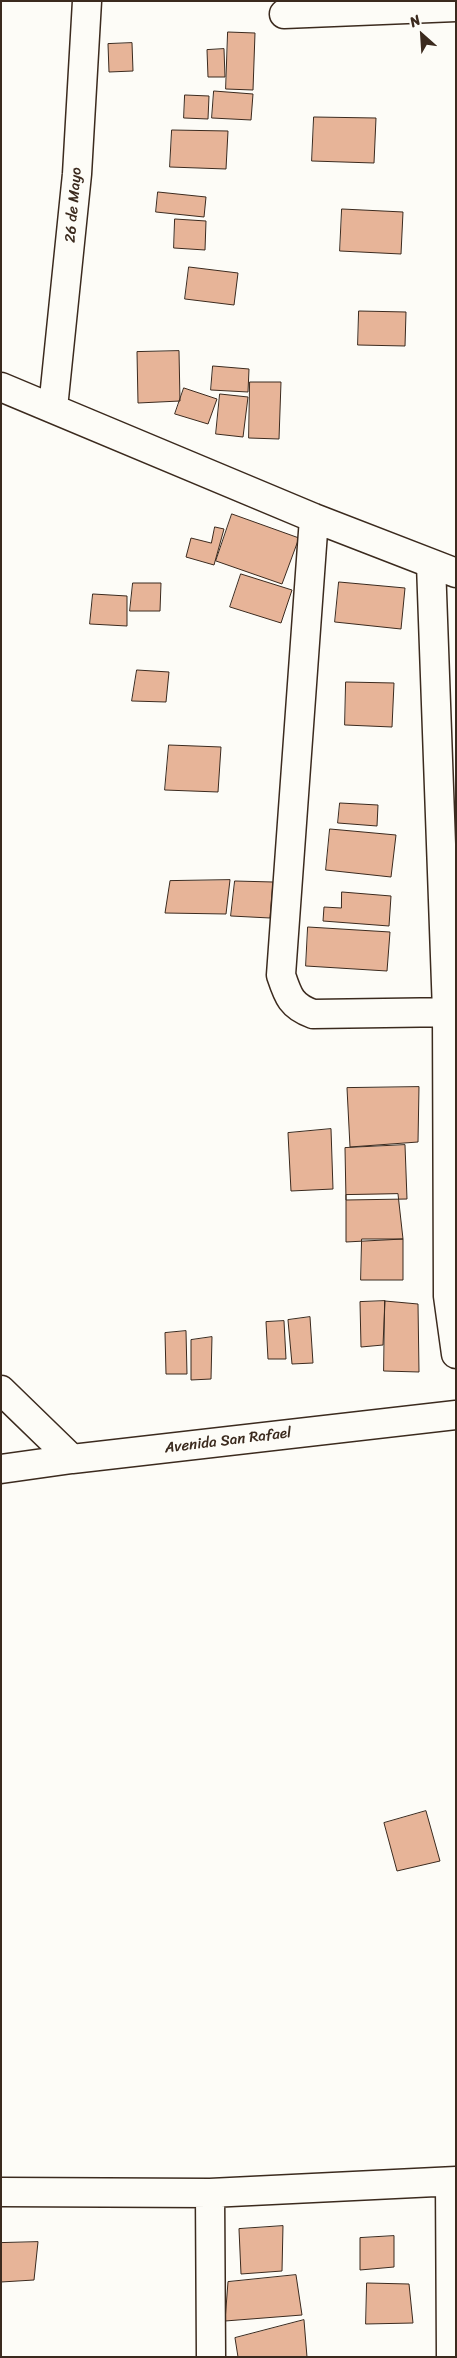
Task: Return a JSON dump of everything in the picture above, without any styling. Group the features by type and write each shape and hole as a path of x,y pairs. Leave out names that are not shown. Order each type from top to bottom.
{"street":[{"name":"26 de Mayo","path":"53,408 77,174 87,1"},
{"path":"284,14 456,7"},
{"path":"1,387 314,518 444,568 452,1012 448,1296 456,1354"},
{"path":"314,518 282,975 287,994 299,1009 313,1014 452,1012"},
{"path":"1,1390 72,1459"},
{"name":"Avenida San Rafael","path":"1,1469 72,1459 456,1415"},
{"path":"1,2192 210,2193 453,2181 451,2357"},
{"path":"210,2193 211,2357"}],"building":[{"path":"228,32 255,33 253,90 226,89"},
{"path":"132,43 133,71 109,72 108,44"},
{"path":"224,49 225,77 208,77 207,50"},
{"path":"214,91 253,94 251,120 212,118"},
{"path":"185,95 209,96 208,119 184,118"},
{"path":"314,117 376,118 374,163 312,161"},
{"path":"172,130 228,131 226,169 170,167"},
{"path":"158,192 206,197 204,217 156,212"},
{"path":"342,209 403,212 401,254 340,251"},
{"path":"175,219 206,221 205,250 174,248"},
{"path":"189,267 238,273 234,305 185,299"},
{"path":"359,311 406,312 405,346 358,345"},
{"path":"179,351 180,401 138,403 137,352"},
{"path":"213,366 249,369 248,392 211,390"},
{"path":"250,382 281,382 279,439 249,438"},
{"path":"184,388 217,399 208,424 175,414"},
{"path":"220,394 248,397 243,437 216,434"},
{"path":"232,514 299,538 282,584 216,561"},
{"path":"215,527 224,529 214,565 186,557 191,538 211,543"},
{"path":"241,574 292,590 281,623 230,607"},
{"path":"339,582 405,588 401,629 335,622"},
{"path":"133,583 161,583 160,611 130,611"},
{"path":"93,594 127,596 127,626 90,624"},
{"path":"137,670 169,672 166,702 132,701"},
{"path":"346,682 394,683 392,727 345,725"},
{"path":"169,745 221,747 218,792 165,790"},
{"path":"340,803 378,805 377,826 338,823"},
{"path":"330,829 396,835 391,877 326,870"},
{"path":"230,880 226,914 165,913 170,881"},
{"path":"235,881 273,882 270,918 231,916"},
{"path":"342,892 391,896 389,926 323,921 324,907 341,908"},
{"path":"308,927 390,932 387,971 306,966"},
{"path":"419,1087 418,1142 350,1147 347,1088"},
{"path":"331,1129 333,1189 291,1191 288,1133"},
{"path":"405,1145 407,1199 346,1200 345,1148"},
{"path":"398,1194 403,1239 346,1242 346,1195"},
{"path":"362,1239 403,1239 403,1280 361,1280"},
{"path":"385,1301 383,1345 361,1347 360,1302"},
{"path":"385,1301 418,1304 419,1372 384,1371"},
{"path":"310,1317 313,1363 292,1364 288,1320"},
{"path":"284,1321 286,1359 268,1359 266,1322"},
{"path":"186,1331 187,1374 166,1374 165,1333"},
{"path":"212,1337 211,1379 191,1380 191,1340"},
{"path":"426,1811 440,1861 397,1871 384,1823"},
{"path":"283,2226 282,2271 241,2274 239,2229"},
{"path":"394,2236 394,2267 360,2270 360,2238"},
{"path":"38,2242 34,2280 1,2282 1,2243"},
{"path":"296,2275 302,2315 225,2321 228,2282"},
{"path":"367,2283 409,2284 413,2323 366,2324"},
{"path":"304,2320 307,2357 238,2357 235,2338"}]}
